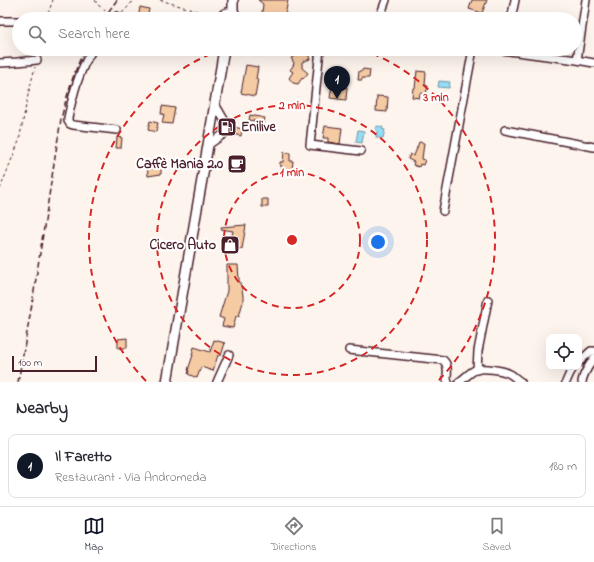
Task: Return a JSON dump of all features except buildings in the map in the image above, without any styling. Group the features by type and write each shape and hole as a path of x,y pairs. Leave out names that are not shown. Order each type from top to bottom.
{"main road":[{"path":"225,12 232,0"},
{"path":"232,0 233,12"},
{"path":"168,382 223,56"}],"street":[{"path":"382,12 386,0"},
{"path":"513,12 515,0"},
{"path":"582,27 586,0"},
{"path":"0,21 12,21"},
{"path":"89,56 74,92 68,121 73,125 117,130"},
{"path":"319,56 310,145 361,151"},
{"path":"443,211 471,56"},
{"path":"548,56 594,63"},
{"path":"577,60 578,56"},
{"path":"0,63 37,60"},
{"path":"208,145 224,134 226,123 215,104"},
{"path":"505,130 594,147"},
{"path":"477,370 478,351 488,300"},
{"path":"349,350 443,360 448,366 448,382"},
{"path":"582,359 591,351 594,351"},
{"path":"217,382 229,355"},
{"path":"582,382 582,377 594,358"},
{"path":"459,382 469,374 482,369 498,370 509,374 521,382"},
{"path":"566,382 572,370"}],"path":[{"path":"49,12 53,0"},
{"path":"95,0 98,5 108,12"},
{"path":"122,12 134,0"},
{"path":"160,0 204,12"},
{"path":"0,189 19,141 38,56"}],"water":[{"path":"439,81 450,82 449,88 438,87"},
{"path":"378,126 383,127 382,129 385,130 383,138 376,138 377,131 375,129"},
{"path":"358,130 364,131 362,143 356,142"}],"railway":[{"path":"108,12 117,0"},
{"path":"18,382 32,304 61,119 71,83 82,56"}],"place":[{"name":"Il Faretto","path":"337,99"},
{"name":"Enilive","path":"227,127"},
{"name":"Caffè Mania 2.0","path":"237,164"},
{"name":"Cicero Auto","path":"230,245"}]}
